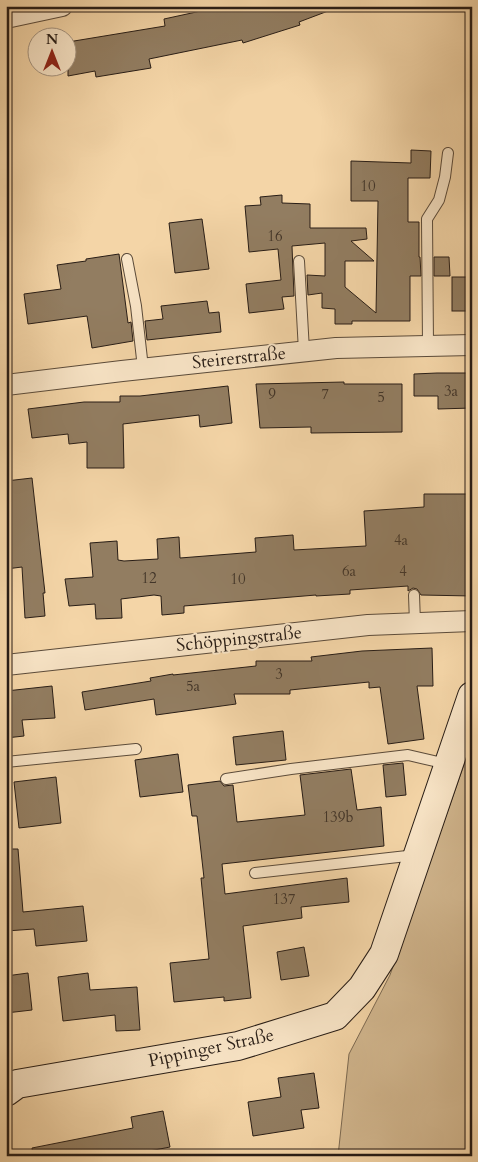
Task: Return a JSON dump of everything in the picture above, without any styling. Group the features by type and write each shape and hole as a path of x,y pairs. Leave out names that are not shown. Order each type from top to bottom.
{"main road":[{"name":"Pippinger Straße","path":"6,1092 17,1084 238,1046 335,1016 362,988 384,954 472,696"}],"street":[{"path":"6,18 62,6"},
{"name":"Steirerstraße","path":"6,385 143,368 336,348 472,345"},
{"name":"Schöppingstraße","path":"6,665 368,625 472,621"}],"lane":[{"path":"428,345 427,219 439,200 445,177 448,153"},
{"path":"127,259 136,306 143,368"},
{"path":"299,261 304,351"},
{"path":"414,595 415,623"},
{"path":"6,762 136,749"},
{"path":"226,779 408,755 448,764"},
{"path":"255,873 418,855"}],"shaded area":[{"path":"472,742 472,895 467,912 472,934 472,1156 338,1156 349,1054 390,975"}],"building":[{"path":"224,6 336,6 336,8 299,22 300,25 243,43 242,40 149,59 151,68 96,77 95,71 78,74 78,40 165,26 164,19"},
{"path":"411,150 431,151 430,178 408,178 408,222 419,222 421,276 410,276 410,321 352,321 352,324 335,324 335,309 322,308 322,293 308,295 307,275 325,276 325,243 292,246 294,296 282,297 284,309 249,313 246,284 281,280 278,249 249,252 245,206 261,205 260,197 282,195 282,203 310,204 310,228 366,228 367,239 351,241 374,261 345,261 345,287 376,313 378,201 351,201 351,161 411,163"},
{"path":"202,219 209,269 175,273 169,223"},
{"path":"119,254 128,323 131,322 133,341 92,348 87,316 28,324 24,294 61,289 57,265"},
{"path":"434,257 449,257 450,276 434,276"},
{"path":"452,277 472,277 472,311 452,311"},
{"path":"207,301 209,313 219,312 221,332 147,340 145,321 163,319 161,306"},
{"path":"472,373 472,408 438,409 438,396 414,396 414,374"},
{"path":"344,382 344,384 402,384 402,432 311,433 311,427 260,428 256,384"},
{"path":"228,386 232,423 200,427 199,415 123,424 124,468 87,468 87,442 69,444 68,434 32,438 28,409 84,402 120,402 120,396 140,396"},
{"path":"32,478 45,593 43,593 45,616 25,618 22,567 6,569 6,481"},
{"path":"424,494 472,494 472,596 421,595 417,589 413,588 408,591 408,586 350,590 350,594 184,606 184,613 162,615 161,596 154,595 121,599 122,618 96,619 95,604 69,606 65,579 93,577 90,543 117,541 118,560 124,561 158,559 157,539 179,537 180,558 256,552 255,538 293,535 294,550 366,546 364,511 424,507"},
{"path":"432,648 433,686 417,686 424,739 388,744 380,687 369,688 369,682 290,690 290,694 234,694 236,704 156,715 154,699 85,710 82,692 151,681 150,678 173,674 256,666 256,661 312,661 311,657 362,651"},
{"path":"52,686 55,718 22,720 24,736 6,738 6,691"},
{"path":"283,731 286,760 236,765 233,737"},
{"path":"178,754 183,792 140,797 135,760"},
{"path":"403,763 406,795 386,797 383,765"},
{"path":"351,769 357,810 381,807 384,846 222,864 225,894 347,878 349,902 301,907 302,918 243,926 251,998 224,1001 224,997 174,1002 170,963 209,959 201,878 204,878 197,816 192,816 188,785 220,781 224,786 233,785 237,822 305,815 300,775"},
{"path":"56,777 61,823 19,828 14,782"},
{"path":"6,849 18,849 23,912 83,906 87,941 36,946 34,929 6,931"},
{"path":"304,947 309,976 281,980 277,952"},
{"path":"28,973 32,1010 6,1013 6,976"},
{"path":"88,973 90,990 137,987 140,1030 116,1031 115,1015 63,1021 58,977"},
{"path":"314,1073 319,1108 301,1110 304,1128 253,1136 248,1102 281,1097 278,1078"},
{"path":"163,1111 170,1147 139,1153 140,1156 33,1156 32,1148 133,1128 131,1117"}]}
